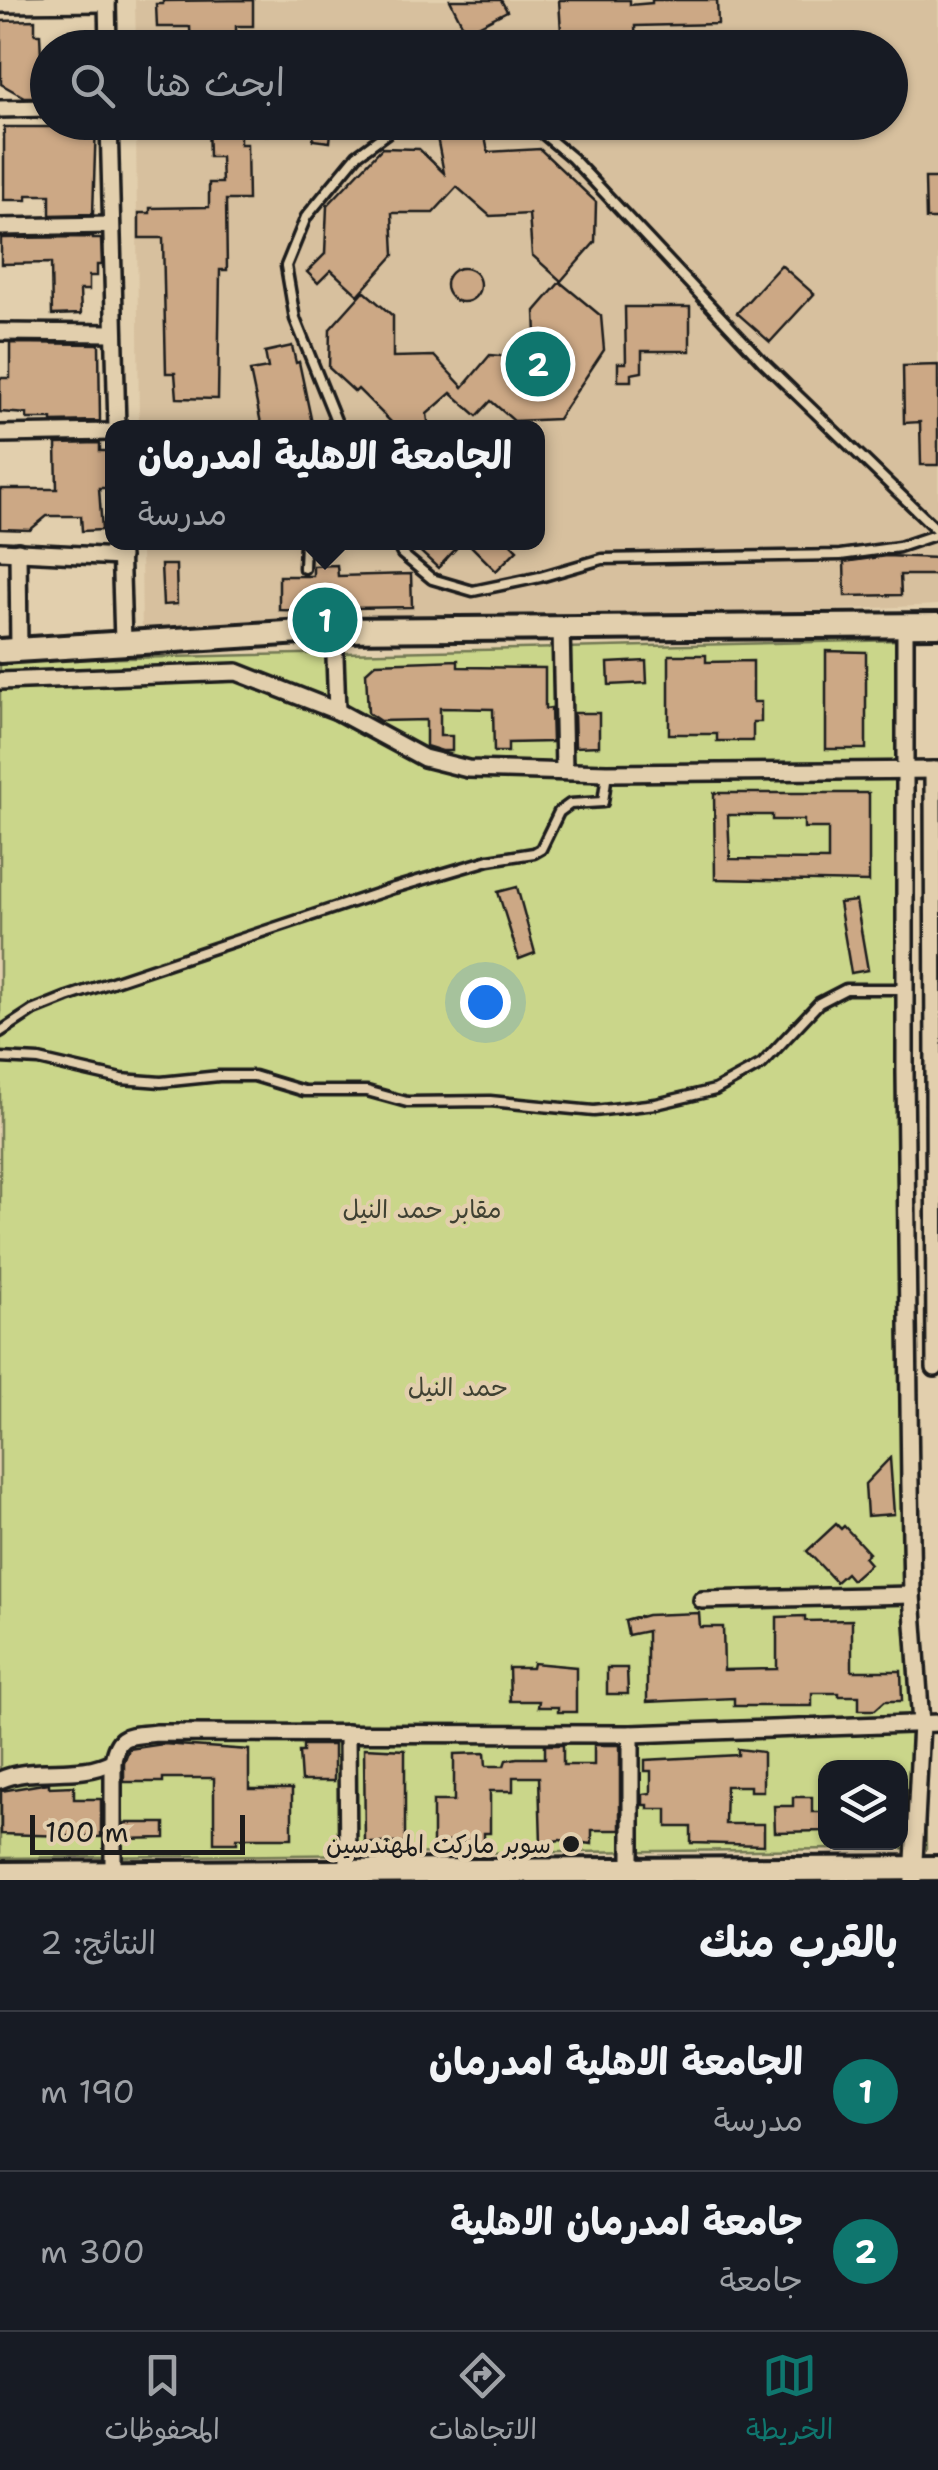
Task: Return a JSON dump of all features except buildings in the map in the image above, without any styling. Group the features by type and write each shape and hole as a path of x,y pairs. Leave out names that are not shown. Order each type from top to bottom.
{"street":[{"path":"0,4 107,2 108,30"},
{"path":"0,109 30,108"},
{"path":"109,140 115,420"},
{"path":"0,226 111,225"},
{"path":"0,332 114,333"},
{"path":"0,434 105,430"},
{"path":"0,551 120,550 123,642"},
{"path":"18,551 10,651 334,630 938,625"},
{"path":"560,626 564,770"},
{"path":"0,1874 301,1876 348,1871 570,1875 631,1868 922,1872 929,1723 912,1595 905,1073 906,626"},
{"path":"334,630 337,711"},
{"path":"0,681 237,672 337,711 439,764 468,769 606,773 936,770 937,1368 909,1367"},
{"path":"905,1073 935,1073"},
{"path":"702,1600 912,1595"},
{"path":"113,1873 113,1761 121,1738 156,1733 631,1734 929,1723"},
{"path":"348,1733 348,1871"},
{"path":"631,1734 631,1868"},
{"path":"0,1780 18,1772 100,1768 113,1761"}],"lane":[{"path":"336,420 295,319 286,266 306,217 357,155 377,140"},
{"path":"400,550 432,579 473,591 602,559 840,555 900,547 938,532 763,362 572,158 550,140"},
{"path":"333,420 335,416"},
{"path":"304,568 305,550"},
{"path":"0,1032 32,1011 67,997 394,888 489,860 534,853 541,849 559,812 570,804 603,802 606,773"},
{"path":"0,1058 39,1060 122,1079 161,1082 254,1076 304,1091 367,1090 408,1102 490,1100 594,1111 656,1104 715,1090 762,1064 819,1002 846,989 906,989"}],"shaded area":[{"path":"135,0 938,0 938,605 142,642 141,550 545,550 545,420 139,420 136,140 908,140 908,30 136,30"}],"green space":[{"name":"مقابر حمد النيل","path":"903,640 926,1848 908,1848 908,1760 818,1760 818,1849 0,1858 0,661"}],"place":[{"name":"جامعة امدرمان الاهلية","path":"538,364"},
{"name":"الجامعة الاهلية امدرمان","path":"325,620"},
{"name":"سوبر ماركت المهندسين","path":"571,1844"}],"park label":[{"name":"حمد النيل","path":"458,1387"}]}
